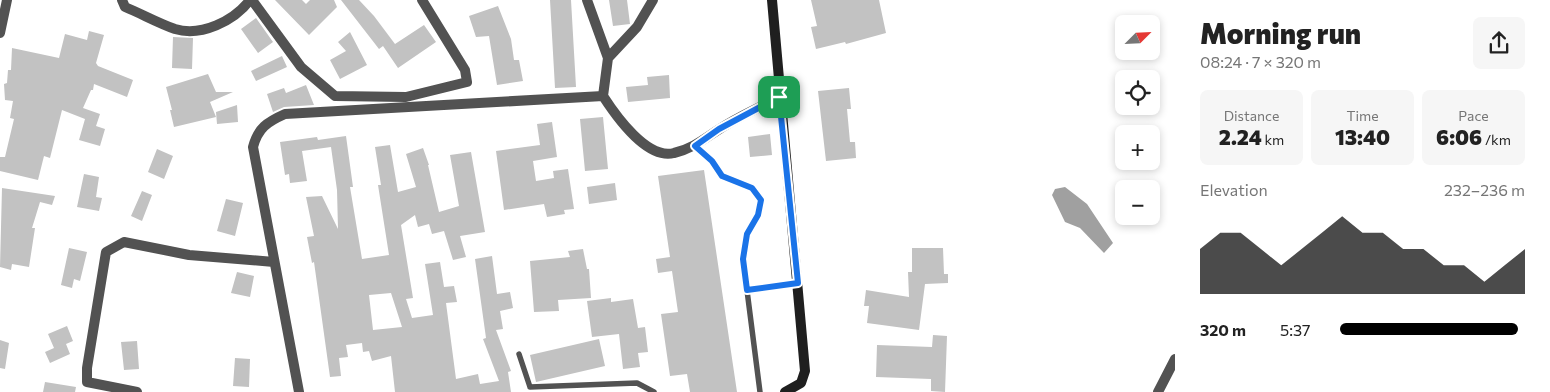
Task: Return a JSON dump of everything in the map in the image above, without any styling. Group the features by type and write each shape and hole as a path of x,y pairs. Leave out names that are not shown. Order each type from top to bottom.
{"street":[{"path":"0,33 7,0"},
{"path":"122,0 125,7 176,29 191,32 222,24 245,7 251,0 301,67 335,96 406,97 467,82 466,70 422,0"},
{"path":"587,0 608,58 603,96 621,122 654,151 672,154 695,146 719,129 779,97"},
{"path":"608,58 637,27 653,0"},
{"path":"772,0 779,97 805,371 801,383 785,392"},
{"path":"299,392 253,148 257,133 266,122 285,114 603,96"},
{"path":"137,392 87,382 87,368 106,252 124,242 189,255 274,262"},
{"path":"1158,392 1175,359"}],"lane":[{"path":"695,146 712,161 722,176 752,188 761,200 758,215 747,234 743,259 760,392"},
{"path":"747,290 798,283"},
{"path":"519,354 530,387 637,383 654,392"}],"shaded area":[{"path":"1065,187 1087,204 1113,243 1104,253 1080,228 1065,222 1052,195 1055,189"}],"building":[{"path":"275,0 302,0 306,4 310,0 334,0 337,7 309,35"},
{"path":"341,0 359,0 395,44 424,25 436,42 398,68 383,46 379,49"},
{"path":"550,0 571,0 576,87 555,88"},
{"path":"609,0 627,0 630,24 613,26"},
{"path":"811,0 879,0 886,33 846,44 845,42 816,49 811,27 817,26"},
{"path":"498,6 511,39 514,60 519,60 523,81 497,85 489,36 476,37 469,16"},
{"path":"256,18 273,42 258,53 241,29"},
{"path":"89,31 104,35 96,63 98,66 133,80 127,97 94,84 93,90 91,90 83,108 100,114 96,126 105,129 100,146 79,140 85,119 62,110 50,158 44,156 38,180 0,171 0,157 5,157 14,119 10,118 13,101 5,100 4,84 7,83 8,70 11,70 12,48 59,58 65,34 87,40"},
{"path":"350,32 367,65 340,79 330,60 346,51 338,42"},
{"path":"173,37 193,38 192,69 172,68"},
{"path":"282,56 287,67 256,81 251,71"},
{"path":"208,74 216,92 233,92 210,102 216,117 174,127 166,87"},
{"path":"669,75 670,98 628,102 626,87 648,85 647,77"},
{"path":"306,85 314,105 284,107 273,112 267,94 284,88 286,93"},
{"path":"849,88 851,109 847,109 850,142 855,142 856,158 826,161 818,91"},
{"path":"237,105 238,122 217,124 216,112"},
{"path":"603,117 608,169 585,171 580,119"},
{"path":"552,122 557,157 533,161 536,181 554,178 553,171 568,169 574,209 564,210 565,214 547,217 544,204 504,210 496,151 540,145 537,124"},
{"path":"770,134 772,155 750,157 748,137"},
{"path":"346,136 353,187 350,187 362,259 389,255 378,185 381,185 375,147 390,145 398,192 416,187 406,154 423,148 429,165 439,212 459,206 450,155 471,152 485,232 460,236 466,257 453,260 444,231 432,234 429,224 418,227 415,215 401,225 413,298 406,299 412,318 433,315 425,264 440,262 444,287 454,286 457,302 446,303 456,379 478,374 480,384 499,381 483,339 486,338 475,259 492,256 497,294 510,292 513,308 500,311 503,329 496,330 511,371 508,372 511,392 395,392 391,356 372,361 369,351 363,352 362,343 346,345 348,357 339,358 341,376 330,377 314,262 312,263 307,237 314,236 306,197 322,196 338,229 337,190 331,147 302,151 307,181 290,183 289,174 285,175 280,142 317,137 318,140","holes":["391,293 402,327 373,330 369,295"]},
{"path":"157,149 173,156 164,179 148,172"},
{"path":"704,170 737,392 690,392 687,374 670,376 661,314 678,312 672,271 658,273 656,259 670,257 658,176"},
{"path":"84,174 99,177 96,197 102,198 99,211 77,207"},
{"path":"615,183 617,200 589,204 587,187"},
{"path":"2,188 55,196 52,205 40,202 32,228 35,228 29,267 12,264 11,270 0,267"},
{"path":"142,191 152,195 142,221 131,216"},
{"path":"226,199 243,203 235,236 217,231"},
{"path":"69,248 87,252 80,281 74,279 72,288 61,285"},
{"path":"912,248 943,248 944,274 948,274 948,283 925,284 919,330 867,323 869,306 864,306 866,290 909,297 908,272 912,272"},
{"path":"583,249 587,269 589,269 591,298 558,300 559,311 534,312 530,261 570,257 568,251"},
{"path":"237,272 254,276 250,297 231,293"},
{"path":"611,298 611,302 633,299 638,328 645,327 648,352 638,353 640,367 623,369 619,334 592,337 587,301"},
{"path":"67,326 73,341 66,344 70,354 50,363 45,352 54,348 48,334"},
{"path":"933,335 947,336 945,392 931,391 931,379 876,377 877,345 932,347"},
{"path":"599,339 605,366 536,382 530,355"},
{"path":"0,340 9,343 5,369 0,368"},
{"path":"137,341 139,369 124,370 121,342"},
{"path":"235,358 250,359 249,387 233,386"},
{"path":"45,382 76,387 75,392 43,392"}],"route":[{"path":"779,97 798,283 747,290 743,259 747,234 758,215 761,200 752,188 722,176 712,161 695,146 719,129 779,97"}]}
